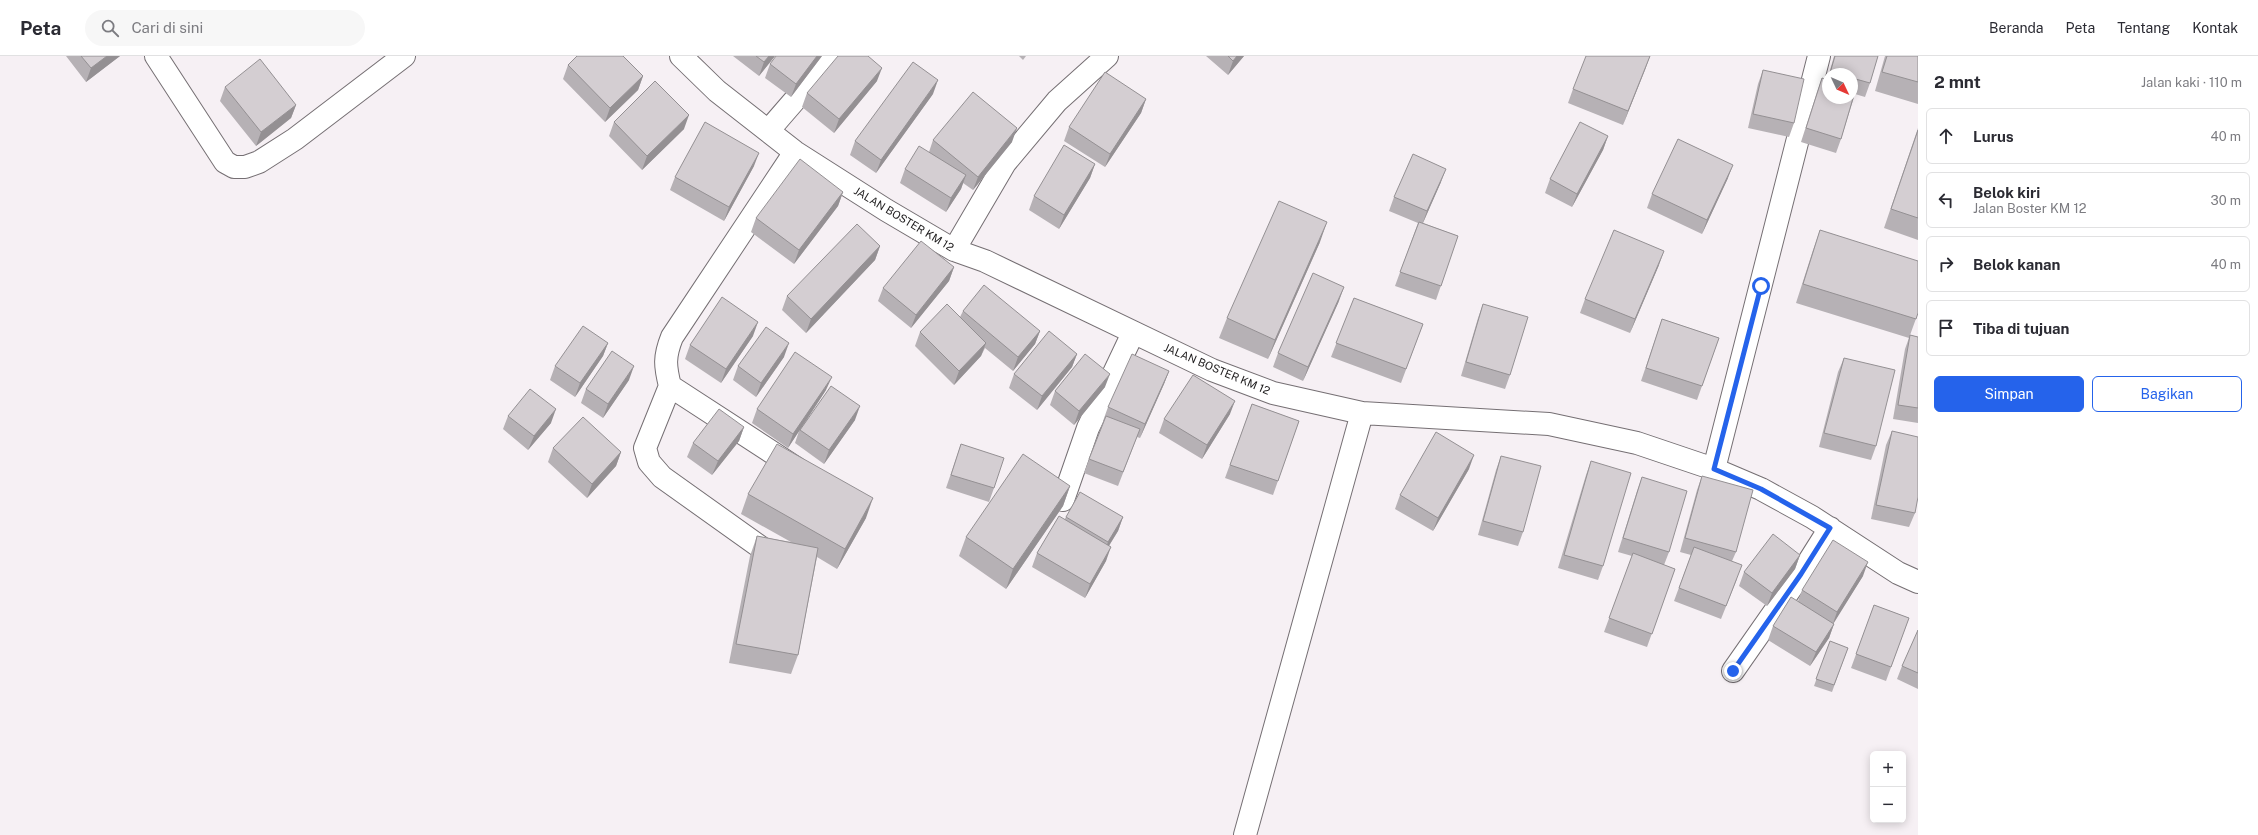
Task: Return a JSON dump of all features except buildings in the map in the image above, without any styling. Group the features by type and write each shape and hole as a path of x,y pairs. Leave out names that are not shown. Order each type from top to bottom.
{"street":[{"path":"160,57 225,162 234,167 245,167 259,162 295,139 404,56"},
{"name":"JALAN BOSTER KM 12","path":"681,56 717,91 795,152 886,210 954,250 985,261 1212,370 1273,394 1362,414 1550,424 1637,443 1714,469 1761,489 1830,528 1898,572 1918,582"},
{"path":"768,131 833,56"},
{"path":"954,250 1005,163 1058,101 1107,56"},
{"path":"1714,469 1819,56"},
{"path":"777,559 662,477 649,462 645,448 670,386 665,368 666,353 672,337 795,152"},
{"path":"1063,500 1088,428 1133,333"},
{"path":"670,386 815,481"},
{"path":"1245,835 1362,414"},
{"path":"1733,671 1801,574 1830,528"}],"route":[{"path":"1733,671 1801,574 1830,528 1761,489 1714,469 1761,286"}]}
